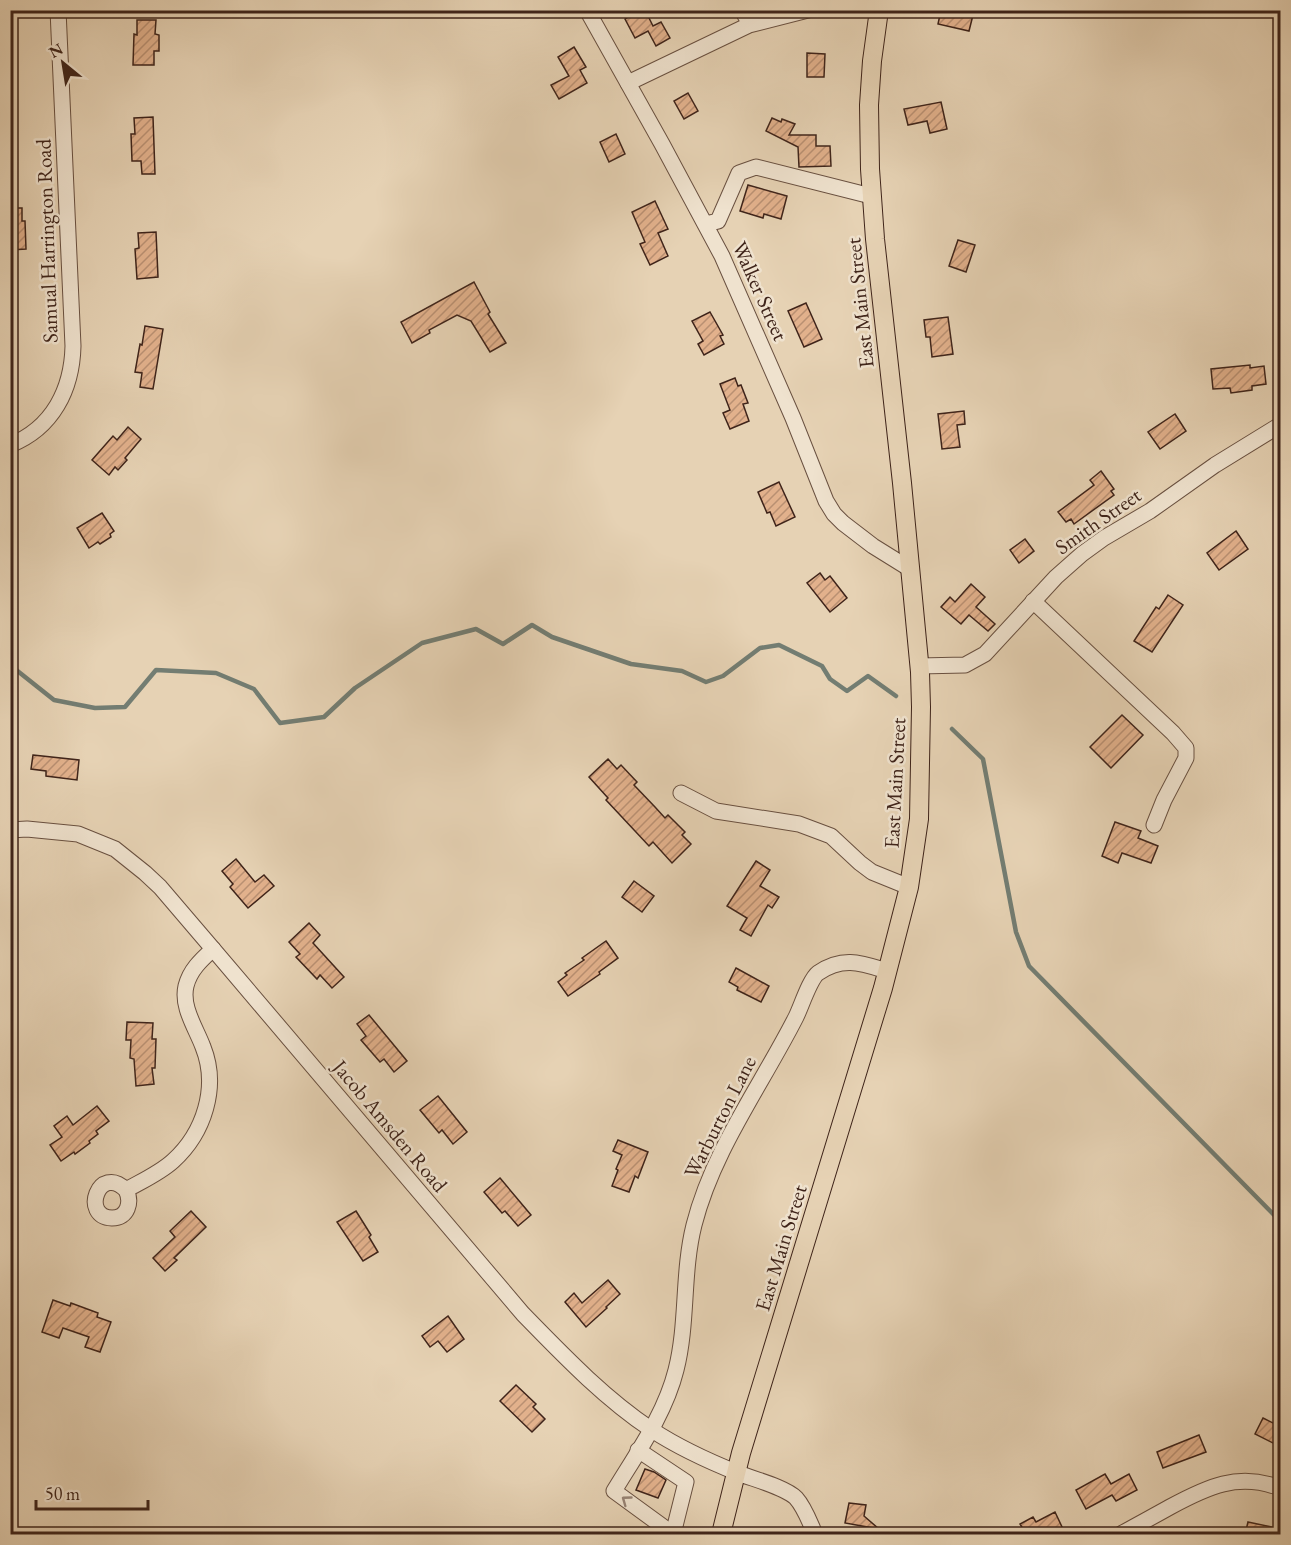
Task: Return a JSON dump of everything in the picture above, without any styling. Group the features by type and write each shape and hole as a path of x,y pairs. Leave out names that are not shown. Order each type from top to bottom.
{"main road":[{"name":"East Main Street","path":"722,1534 741,1453 887,971 909,887 919,819 921,707 919,666 868,137 868,105 879,10"}],"street":[{"name":"Samual Harrington Road","path":"10,445 30,434 54,410 63,395 73,363 58,10"},
{"name":"Walker Street","path":"587,10 722,256 793,418 826,501 843,523 873,546 910,569"},
{"path":"742,10 750,24"},
{"path":"628,82 750,24 808,10"},
{"path":"706,224 718,221 740,172 756,167 872,196"},
{"name":"Smith Street","path":"919,666 965,665 985,654 1056,577 1082,554 1150,511 1215,465 1281,425"},
{"path":"1033,601 1173,733 1186,748 1186,758 1154,825"},
{"path":"681,793 716,811 799,824 831,836 872,872 909,887"},
{"name":"Jacob Amsden Road","path":"10,830 27,829 78,834 115,849 153,880 523,1314 597,1386 651,1429 682,1447 788,1493 796,1499 815,1534"},
{"path":"126,1190 173,1161 187,1147 206,1112 210,1092 209,1071 205,1050 187,1010 185,987 193,969 213,949"},
{"name":"Warburton Lane","path":"673,1534 614,1491 651,1429 673,1379 680,1350 694,1225 705,1191 727,1142 796,1018 815,975 832,965 844,962 858,962 887,971"},
{"path":"638,1450 686,1482 673,1534"},
{"path":"1121,1534 1192,1495 1218,1485 1250,1481 1265,1482 1281,1488"}],"building":[{"path":"639,10 645,10 653,26 661,22 670,38 656,46 648,31 635,38 625,19"},
{"path":"941,10 960,10 960,12 973,15 969,31 938,24"},
{"path":"137,20 156,20 155,34 159,35 159,51 154,51 154,65 133,65"},
{"path":"574,47 586,67 580,70 587,83 559,99 551,85 569,76 558,57"},
{"path":"807,53 825,54 824,77 807,77"},
{"path":"688,93 698,111 684,119 674,101"},
{"path":"941,102 947,129 930,133 927,121 908,125 904,109"},
{"path":"153,117 155,174 142,174 141,161 132,161 131,134 135,134 134,118"},
{"path":"772,118 795,124 789,135 816,135 816,146 830,146 831,166 799,167 798,147 766,131"},
{"path":"616,134 625,154 609,162 600,142"},
{"path":"748,185 787,196 781,219 764,214 763,218 740,211"},
{"path":"655,201 668,229 658,233 668,256 650,265 640,244 645,242 632,212"},
{"path":"10,208 22,208 26,249 10,250"},
{"path":"156,232 158,277 137,279 135,249 139,248 138,233"},
{"path":"958,240 975,245 966,272 949,266"},
{"path":"474,282 490,312 488,314 506,343 490,352 471,321 457,315 429,330 430,333 412,343 401,322"},
{"path":"806,303 822,339 804,347 788,311"},
{"path":"710,312 723,335 720,336 724,344 704,355 698,344 703,341 692,321"},
{"path":"948,317 953,354 932,357 930,337 926,337 924,320"},
{"path":"145,326 163,329 153,389 140,387 142,373 135,372"},
{"path":"1250,365 1250,368 1264,366 1266,384 1252,386 1252,390 1231,393 1230,388 1213,389 1211,369"},
{"path":"735,378 738,386 741,385 748,403 743,404 749,421 730,429 723,413 730,410 720,384"},
{"path":"964,411 965,424 957,425 960,447 942,449 938,414"},
{"path":"1175,414 1186,431 1160,449 1148,432"},
{"path":"128,427 141,439 125,458 127,460 118,470 115,467 109,475 92,460 113,436 117,440"},
{"path":"1101,471 1114,489 1111,491 1114,495 1074,524 1071,519 1066,522 1058,512 1094,485 1090,480"},
{"path":"779,482 795,517 776,526 770,512 767,513 758,492"},
{"path":"102,513 114,531 110,534 111,537 89,548 77,528"},
{"path":"1236,531 1248,549 1219,570 1207,553"},
{"path":"1025,539 1034,551 1019,563 1010,550"},
{"path":"820,573 825,580 830,576 847,598 830,612 807,583"},
{"path":"971,584 985,597 976,607 995,624 988,631 969,615 961,624 941,607 950,597 955,602"},
{"path":"1168,595 1183,605 1152,652 1134,641 1156,607 1159,609"},
{"path":"1122,715 1143,735 1111,768 1090,747"},
{"path":"33,755 79,760 77,780 46,776 46,771 31,769"},
{"path":"608,759 617,769 621,765 637,782 634,785 665,818 668,815 685,832 682,835 691,844 672,863 653,842 649,846 606,800 608,798 589,777"},
{"path":"1115,822 1141,831 1138,838 1158,846 1151,863 1122,853 1118,863 1102,856"},
{"path":"236,859 255,882 264,875 274,886 248,908 230,887 233,884 222,871"},
{"path":"756,861 770,870 760,886 779,897 772,908 768,905 751,936 740,930 747,918 727,906"},
{"path":"634,881 654,896 642,912 622,897"},
{"path":"309,923 320,935 313,943 344,977 332,988 320,975 317,979 296,957 300,954 289,942"},
{"path":"606,941 618,958 599,972 600,974 568,996 558,982 567,975 565,973 584,960 582,958"},
{"path":"736,968 769,986 761,1002 737,990 738,987 729,982"},
{"path":"369,1015 407,1061 394,1072 384,1059 380,1062 361,1040 366,1036 357,1024"},
{"path":"127,1022 153,1023 152,1039 156,1039 155,1068 152,1068 154,1084 136,1086 134,1059 130,1058 131,1040 126,1040"},
{"path":"438,1096 467,1132 453,1144 442,1130 439,1133 420,1110"},
{"path":"97,1106 109,1121 96,1131 98,1134 89,1141 90,1143 61,1161 50,1145 62,1137 54,1126 67,1116 73,1125"},
{"path":"618,1140 648,1152 638,1178 635,1176 629,1192 612,1186 622,1155 613,1151"},
{"path":"500,1178 531,1215 518,1226 505,1211 502,1213 484,1192"},
{"path":"191,1211 206,1227 174,1258 177,1260 165,1271 153,1258 175,1237 170,1231"},
{"path":"356,1211 371,1235 369,1237 378,1252 363,1261 337,1222"},
{"path":"608,1280 620,1294 586,1327 565,1302 574,1293 582,1303"},
{"path":"53,1300 70,1306 71,1303 98,1313 97,1317 111,1322 100,1352 85,1347 89,1337 63,1328 59,1338 42,1332"},
{"path":"448,1316 464,1339 447,1352 438,1341 430,1347 422,1336"},
{"path":"516,1385 536,1404 533,1407 545,1419 532,1432 500,1401"},
{"path":"1263,1418 1281,1427 1281,1447 1255,1434"},
{"path":"1199,1435 1206,1452 1163,1468 1157,1452"},
{"path":"645,1469 666,1480 658,1498 636,1490"},
{"path":"1105,1474 1111,1484 1129,1474 1137,1490 1116,1501 1112,1495 1086,1509 1076,1490"},
{"path":"849,1503 866,1505 864,1516 879,1529 845,1523"},
{"path":"1055,1512 1063,1529 1052,1534 1035,1534 1033,1530 1026,1534 1020,1524 1033,1517 1036,1522"},
{"path":"1248,1522 1281,1529 1281,1534 1245,1534"}],"waterway":[{"path":"10,665 54,700 95,708 125,707 156,670 216,673 254,689 280,723 324,717 355,688 422,643 476,629 503,644 532,625 552,637 631,664 682,671 706,682 723,676 760,648 779,645 822,666 830,679 847,691 868,676 896,696"},
{"path":"952,729 983,759 1016,932 1029,966 1280,1221"}]}
